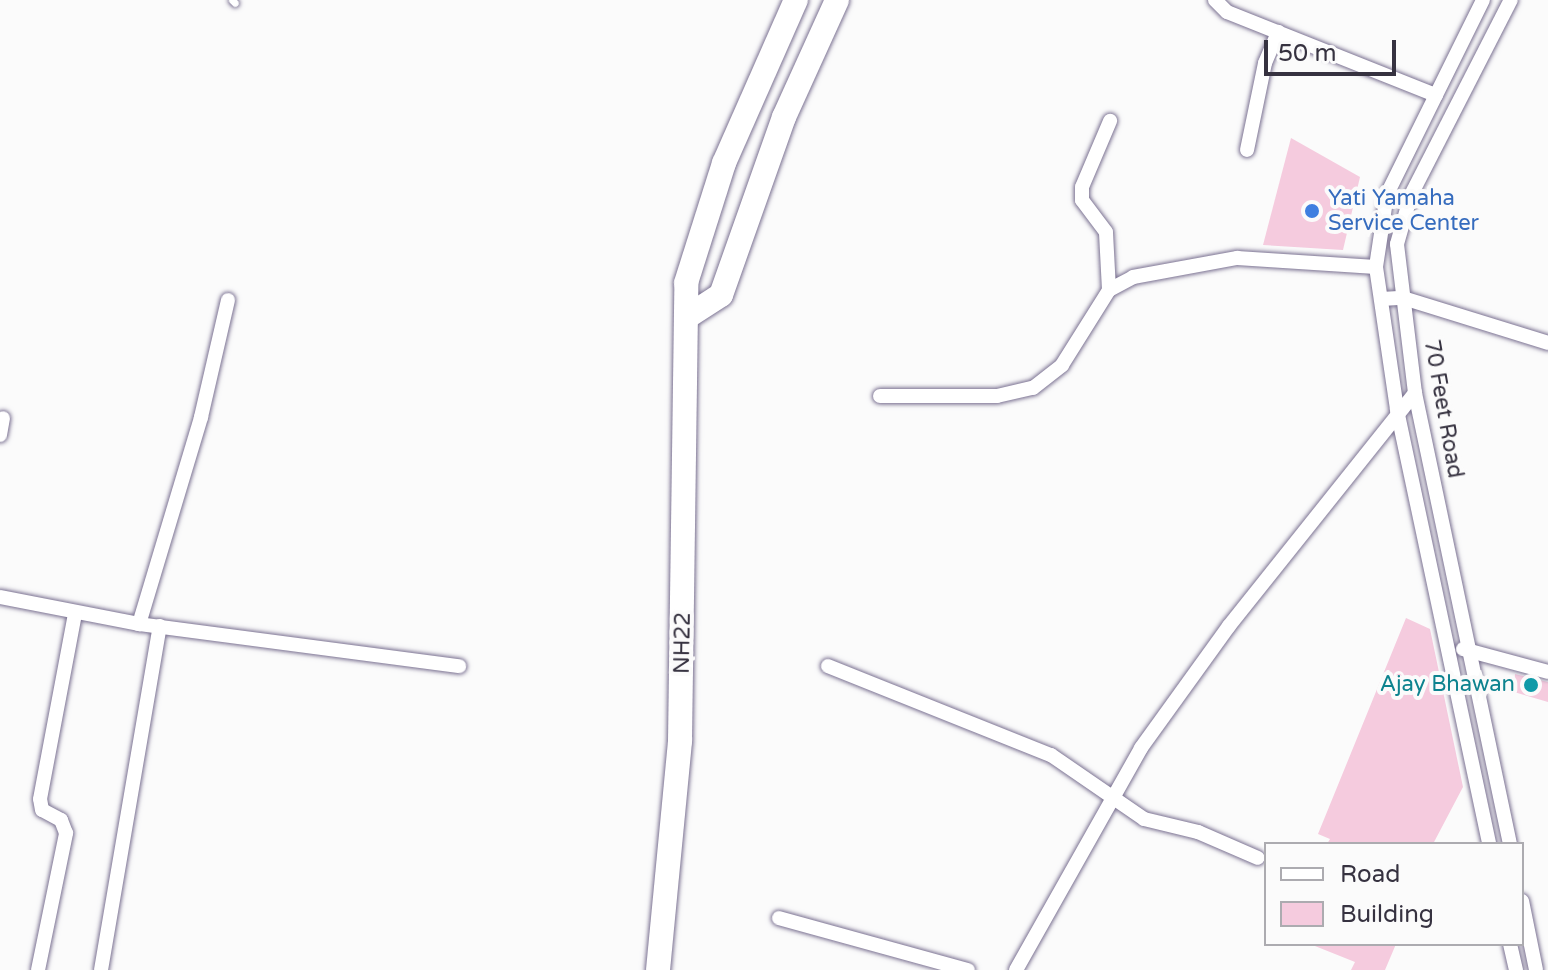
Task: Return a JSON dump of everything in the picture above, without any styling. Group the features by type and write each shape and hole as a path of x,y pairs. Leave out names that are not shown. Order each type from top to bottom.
{"highway":[{"name":"NH22","path":"658,970 680,741 690,315 686,283 724,163 796,0"},
{"path":"690,315 721,295 784,117 837,0"}],"street":[{"path":"1215,0 1227,12 1436,95"},
{"name":"70 Feet Road","path":"1483,0 1387,194 1376,267 1397,410 1489,842"},
{"name":"70 Feet Road","path":"1510,842 1415,393 1397,244 1406,206 1511,0"},
{"path":"1470,26 1491,38"},
{"path":"1247,150 1265,63 1278,32"},
{"path":"1109,290 1106,232 1082,200 1082,187 1110,121"},
{"path":"880,396 997,396 1033,388 1062,365 1109,290 1133,277 1237,258 1376,267"},
{"path":"1381,299 1403,298 1548,343"},
{"path":"139,624 201,417 228,300"},
{"path":"1016,970 1110,799 1229,626 1397,410 1415,393"},
{"path":"0,435 3,418"},
{"path":"0,597 139,624 459,666"},
{"path":"38,970 66,833 61,820 42,810 40,799 75,613"},
{"path":"101,970 160,626"},
{"path":"1447,647 1548,672"},
{"path":"828,666 1051,755 1110,799 1144,819 1198,832 1258,858"},
{"path":"1524,911 1536,970"},
{"path":"779,918 968,970"},
{"path":"1510,946 1516,970"}],"building":[{"name":"Yati Yamaha Service Center","path":"1291,138 1360,177 1343,250 1263,245"},
{"path":"1406,618 1430,629 1463,787 1434,842 1328,842 1330,839 1318,834"},
{"name":"Ajay Bhawan","path":"1515,674 1548,682 1548,702 1514,692"},
{"path":"1315,946 1395,946 1385,970 1351,970 1355,962"}],"place":[{"name":"Yati Yamaha Service Center","path":"1312,211"},
{"name":"Ajay Bhawan","path":"1531,685"}]}
